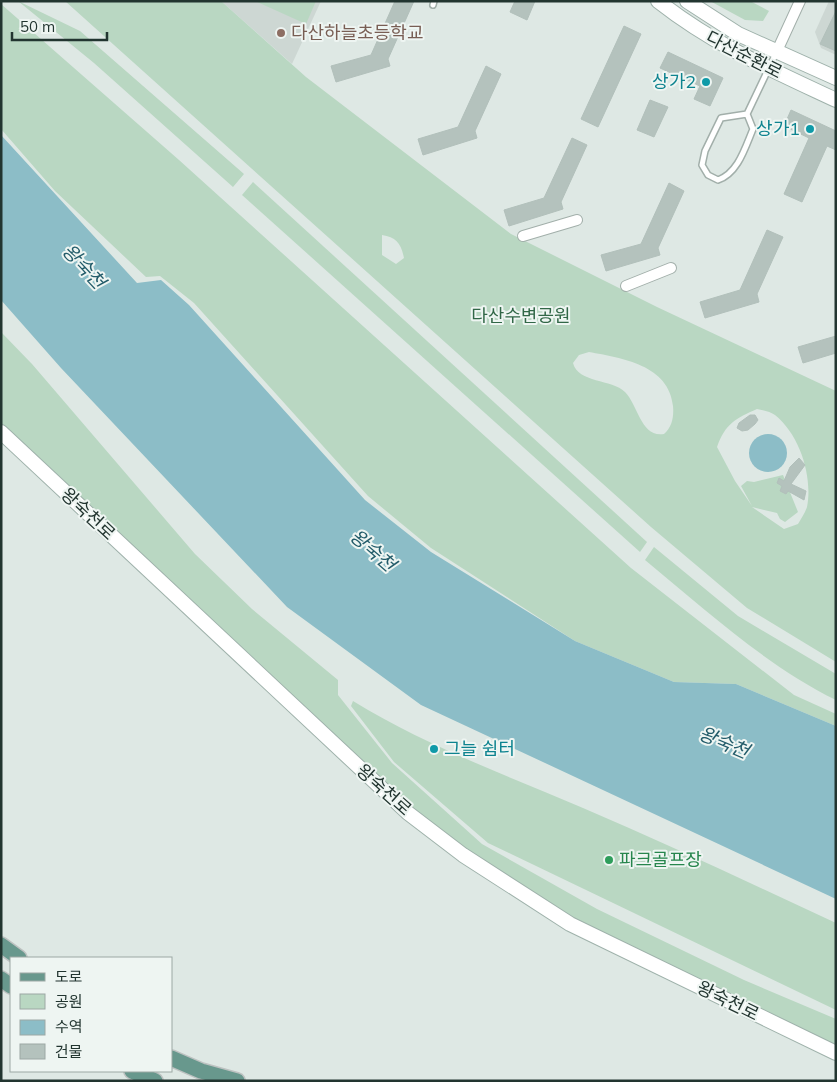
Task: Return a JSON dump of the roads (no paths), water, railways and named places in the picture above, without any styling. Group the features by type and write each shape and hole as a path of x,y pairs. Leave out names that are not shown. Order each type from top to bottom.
{"main road":[{"path":"1,945 18,957"},
{"path":"172,1058 202,1071 238,1081"},
{"path":"134,1072 155,1081"}],"street":[{"name":"다산순환로","path":"658,1 706,36 768,69 836,100"},
{"name":"다산순환로","path":"687,1 738,34 836,78"},
{"path":"777,51 800,1"},
{"path":"523,236 577,220"},
{"path":"626,286 671,268"},
{"name":"왕숙천로","path":"1,432 408,813 463,855 570,924 836,1053"}],"lane":[{"path":"747,114 721,118 705,151 702,166 708,175 718,180 727,177 742,157 753,129 747,114 777,51"}],"water":[{"name":"왕숙천","path":"1,135 137,283 161,280 189,305 365,500 431,552 575,641 674,682 736,684 836,726 836,899 421,705 287,607 61,368 1,300"},
{"path":"768,434 782,439 787,453 782,467 768,472 754,467 749,453 754,439"}],"place":[{"name":"다산하늘초등학교","path":"281,33"},
{"name":"상가2","path":"706,82"},
{"name":"상가1","path":"810,129"},
{"name":"그늘 쉼터","path":"434,749"},
{"name":"파크골프장","path":"609,860"}],"park label":[{"name":"다산수변공원","path":"521,316"}]}
